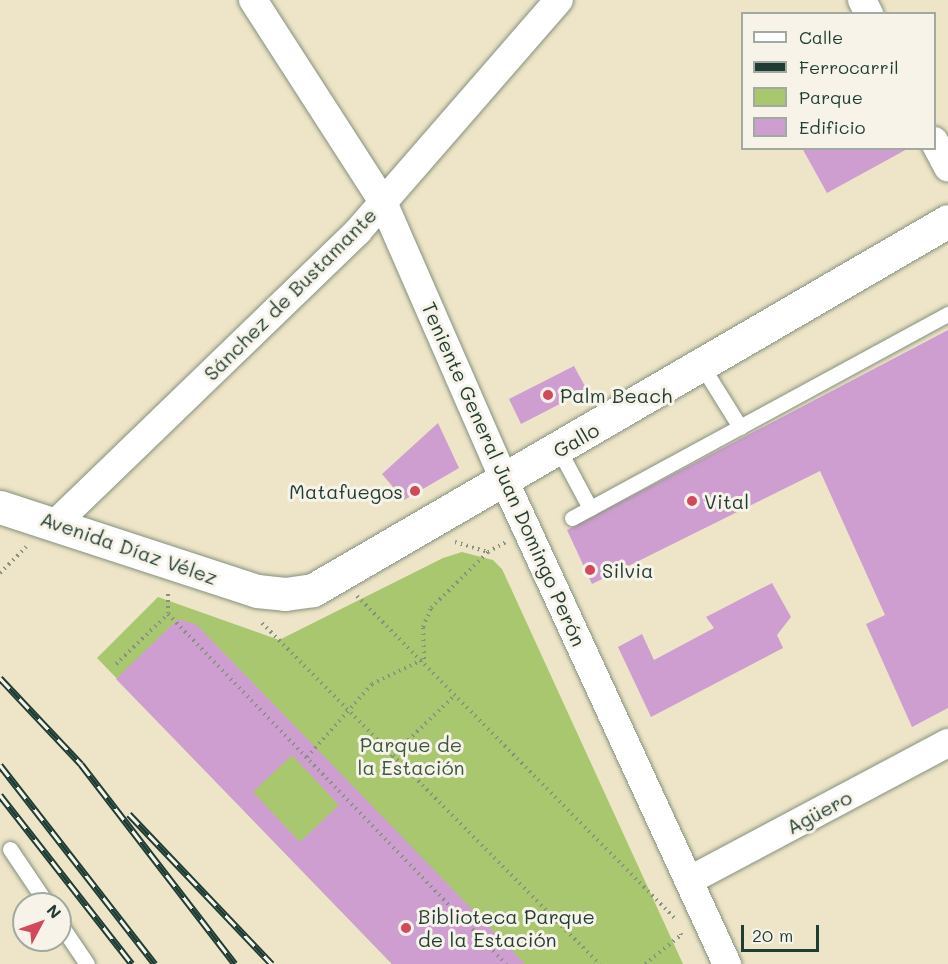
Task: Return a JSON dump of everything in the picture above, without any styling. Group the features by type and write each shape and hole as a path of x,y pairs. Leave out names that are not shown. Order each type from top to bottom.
{"main road":[{"name":"Gallo","path":"257,591 285,594 313,590 505,482 948,221"},
{"name":"Avenida Díaz Vélez","path":"0,507 57,522 257,591"}],"street":[{"name":"Teniente General Juan Domingo Perón","path":"254,0 382,201 505,482 727,964"},
{"name":"Sánchez de Bustamante","path":"57,522 358,231 559,0"},
{"path":"936,145 948,167"},
{"name":"Agüero","path":"690,880 948,743"}],"lane":[{"path":"572,519 948,314"},
{"path":"702,366 740,427"},
{"path":"559,450 590,508"},
{"path":"9,849 39,892"},
{"path":"72,942 87,964"}],"path":[{"path":"421,661 423,627 431,608 488,552 528,531"},
{"path":"451,541 488,552"},
{"path":"0,573 26,547"},
{"path":"168,594 168,614 506,964"},
{"path":"355,594 674,918"},
{"path":"116,664 168,614"},
{"path":"262,623 391,757 600,964"},
{"path":"307,757 372,684 421,661"},
{"path":"391,757 454,696"}],"green space":[{"name":"Parque de la Estación","path":"462,552 493,560 502,569 683,964 392,964 97,658 158,597 279,640 443,558"}],"building":[{"path":"803,150 905,150 827,193"},
{"name":"Vital","path":"948,330 948,708 912,727 866,624 885,615 820,471 592,584 567,530"},
{"name":"Palm Beach","path":"574,366 587,390 521,424 509,399"},
{"path":"438,423 459,468 404,500 382,474"},
{"path":"772,583 791,617 777,635 783,648 651,717 618,647 642,634 654,660 714,628 706,617"},
{"path":"178,619 197,625 525,964 392,964 116,679","holes":["292,755 339,805 300,842 253,792"]}],"railway":[{"path":"0,678 81,764 235,964"},
{"path":"0,765 155,964"},
{"path":"0,795 132,964"},
{"path":"129,814 272,964"}],"place":[{"name":"Palm Beach","path":"548,395"},
{"name":"Matafuegos","path":"415,491"},
{"name":"Vital","path":"692,501"},
{"name":"Silvia","path":"590,570"},
{"name":"Biblioteca Parque de la Estación","path":"406,928"}]}
